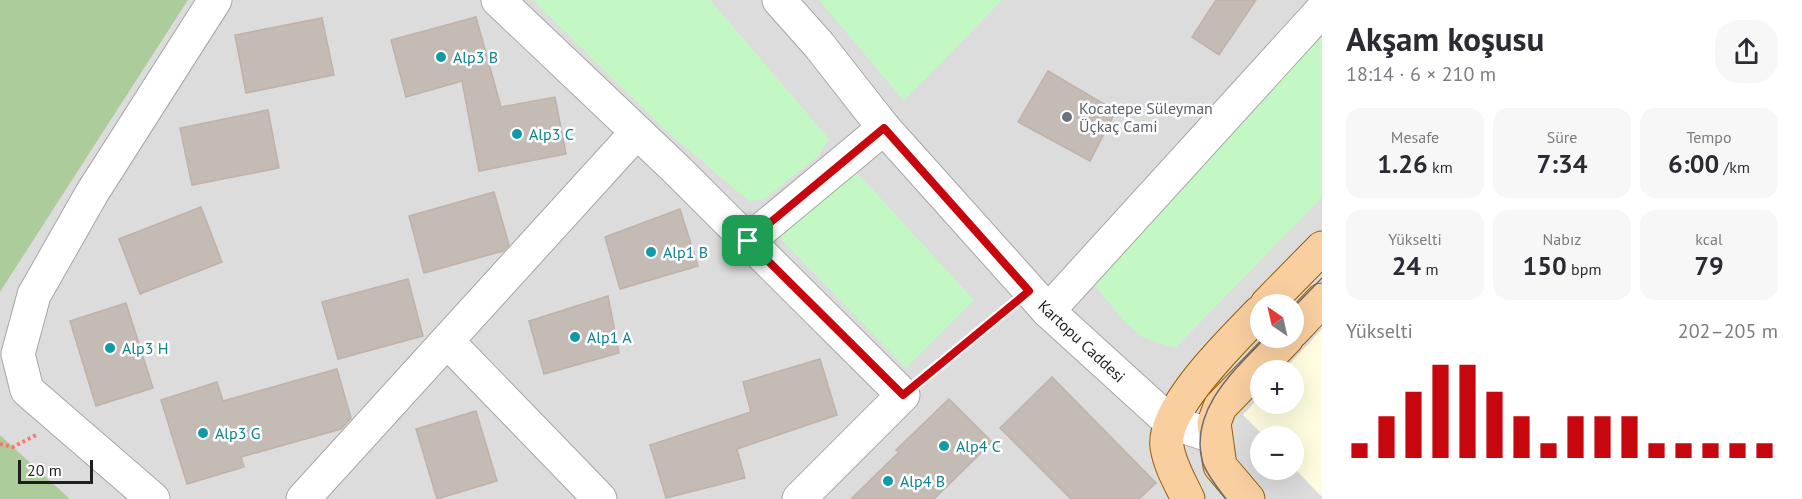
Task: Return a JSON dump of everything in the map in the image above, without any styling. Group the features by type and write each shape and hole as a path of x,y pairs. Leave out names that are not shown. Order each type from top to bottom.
{"main road":[{"path":"1277,294 1322,248"},
{"path":"1304,319 1322,300"},
{"path":"1188,499 1172,468 1166,446 1170,422 1210,364 1250,322"},
{"path":"1248,499 1220,466 1217,422 1279,348"}],"street":[{"path":"153,499 27,390 18,354 34,295 92,193 215,0"},
{"path":"498,0 748,241 903,395 799,499"},
{"name":"Kartopu Caddesi","path":"779,0 819,45 884,128 1039,301 1170,422 1217,422"},
{"path":"1039,301 1322,10"},
{"path":"748,241 884,128"},
{"path":"303,499 636,133"},
{"path":"447,341 600,499"}],"path":[{"path":"903,395 1039,301"},
{"path":"0,444 12,447 63,422"}],"shaded area":[{"path":"188,0 1322,0 1322,499 70,499 0,435 0,292"},
{"path":"1322,329 1322,497 1304,478 1304,426 1254,426 1243,415 1250,407 1250,414 1304,414 1304,360 1293,360"}],"green space":[{"path":"0,0 188,0 0,292"},
{"path":"533,0 710,0 829,139 817,157 764,199 749,201 663,128"},
{"path":"819,0 1002,0 904,101"},
{"path":"1322,22 1322,197 1175,348 1144,338 1125,322 1095,286 1096,271"},
{"path":"850,167 974,300 906,368 778,236"},
{"path":"0,435 70,499 0,499"}],"building":[{"path":"1216,0 1256,0 1219,55 1192,37"},
{"path":"476,17 501,107 555,97 566,154 479,171 462,81 406,97 391,40"},
{"path":"322,18 334,75 246,93 235,35"},
{"name":"Kocatepe Süleyman Üçkaç Cami","path":"1048,71 1116,111 1090,161 1018,122"},
{"path":"268,110 279,168 192,185 180,128"},
{"path":"494,192 509,245 503,251 424,273 409,216"},
{"path":"201,207 222,262 140,294 119,239"},
{"name":"Alp1 B","path":"680,209 698,266 620,289 605,237"},
{"path":"408,279 423,336 338,359 322,302"},
{"name":"Alp1 A","path":"608,296 619,353 544,374 529,321"},
{"name":"Alp3 H","path":"126,303 153,388 96,406 70,321"},
{"path":"820,359 837,415 737,449 745,478 666,498 650,445 751,412 743,382"},
{"path":"337,369 351,418 341,429 241,457 244,467 187,484 161,400 217,382 223,401"},
{"path":"1052,377 1156,483 1139,499 1071,499 1000,428"},
{"name":"Alp4 C","path":"949,399 992,442 934,499 851,499 899,452 896,450"},
{"path":"476,411 497,481 437,499 416,429"}],"tram line":[{"path":"1304,297 1322,278"},
{"path":"1226,499 1212,480 1202,460 1200,442 1202,424 1217,392 1255,348"}],"place":[{"name":"Alp3 B","path":"441,57"},
{"name":"Kocatepe Süleyman Üçkaç Cami","path":"1067,117"},
{"name":"Alp3 C","path":"517,134"},
{"name":"Alp1 B","path":"651,252"},
{"name":"Alp1 A","path":"575,337"},
{"name":"Alp3 H","path":"110,348"},
{"name":"Alp3 G","path":"203,433"},
{"name":"Alp4 C","path":"944,446"},
{"name":"Alp4 B","path":"888,481"}],"route":[{"path":"884,128 1029,291 903,395 748,241 884,128"}]}
